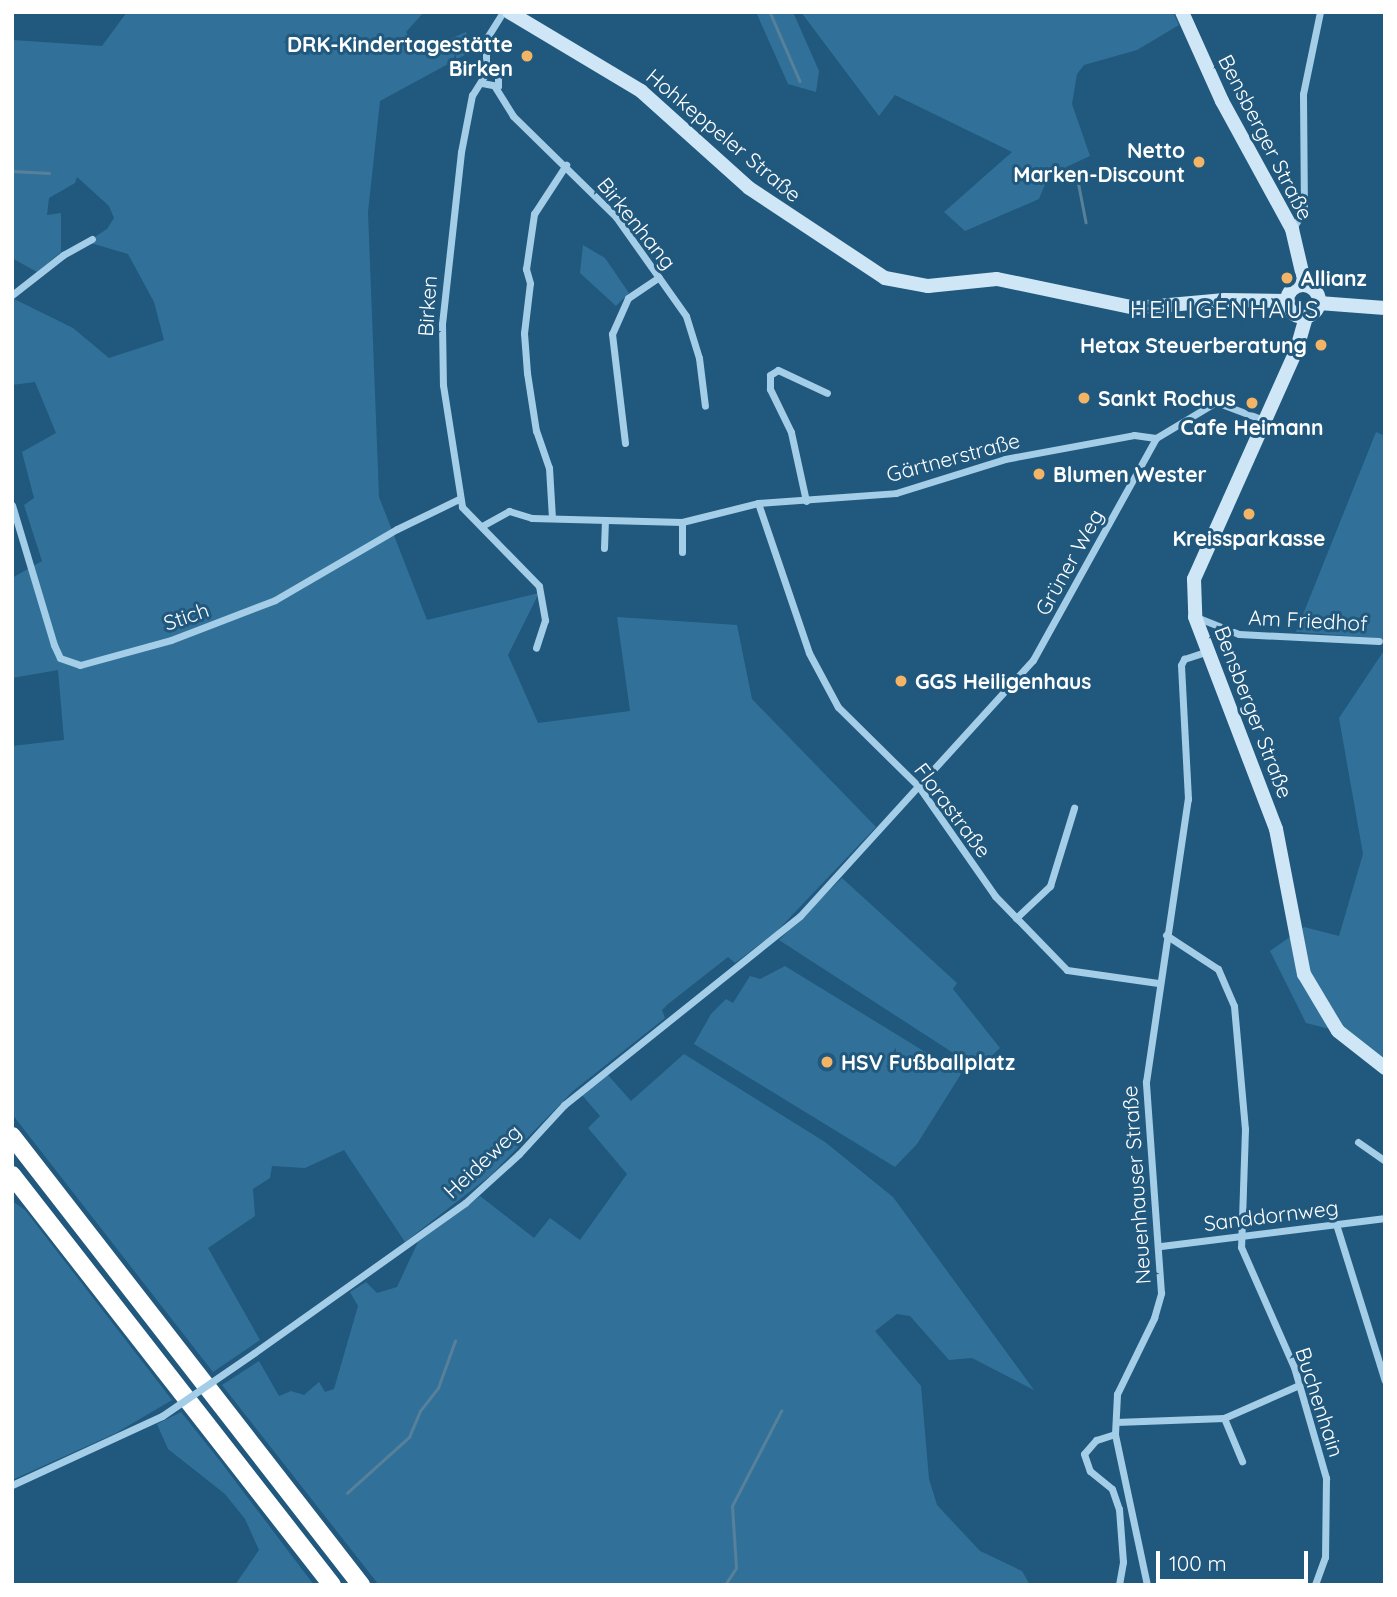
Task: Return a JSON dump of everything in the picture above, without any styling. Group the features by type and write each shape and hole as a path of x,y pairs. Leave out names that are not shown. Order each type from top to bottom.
{"highway":[{"path":"12,1136 360,1585"},
{"path":"12,1175 332,1585"}],"main road":[{"name":"Hohkeppeler Straße","path":"509,12 641,91 749,188 884,278 928,286 997,279 1136,308 1224,300 1288,301"},
{"name":"Bensberger Straße","path":"1182,12 1222,101 1292,229 1305,285"},
{"path":"1305,285 1315,289 1319,303 1306,317 1294,314 1288,301 1293,289 1305,285"},
{"path":"1319,303 1385,308"},
{"name":"Bensberger Straße","path":"1306,317 1296,351 1194,579 1195,617 1205,652 1276,830 1304,974 1338,1031 1385,1068"}],"street":[{"name":"Birken","path":"459,499 446,416 442,324 461,152 472,95 482,83 486,69 486,39 503,12"},
{"path":"1292,229 1304,211 1303,94 1320,12"},
{"path":"482,83 495,87 498,74 486,69"},
{"name":"Birkenhang","path":"495,87 513,116 566,165 616,217 659,277 694,337 705,406"},
{"path":"552,518 549,468 536,431 527,373 524,333 530,284 526,269 534,214 551,181 566,165"},
{"path":"12,295 63,255 92,239"},
{"path":"625,443 612,334 628,298 659,277"},
{"path":"806,501 790,432 770,389 769,375 778,370 827,393"},
{"path":"1156,438 1216,402 1265,420"},
{"name":"Gärtnerstraße","path":"758,503 896,493 1005,458 1134,435 1156,438"},
{"name":"Grüner Weg","path":"919,787 1033,660 1156,438"},
{"path":"459,499 467,514 540,586 545,620 536,648"},
{"name":"Stich","path":"12,505 54,645 60,658 80,665 172,640 275,600 397,529 459,499"},
{"path":"482,526 504,511 552,518 682,522 758,503"},
{"name":"Florastraße","path":"758,503 820,679 838,707 919,787 1016,918 1067,970 1158,983"},
{"path":"604,548 605,520"},
{"path":"682,522 682,552"},
{"name":"Am Friedhof","path":"1195,617 1239,634 1379,641"},
{"name":"Neuenhauser Straße","path":"1147,1585 1115,1434 1117,1394 1158,1306 1161,1246 1146,1130 1146,1082 1158,983 1188,799 1181,665 1185,659 1205,652"},
{"name":"Heideweg","path":"12,1485 162,1416 412,1243 496,1177 564,1105 800,916 919,787"},
{"path":"1016,918 1051,886 1074,808"},
{"path":"1167,934 1218,969 1234,1006 1245,1129 1240,1237"},
{"path":"1358,1142 1385,1161"},
{"name":"Sanddornweg","path":"1161,1246 1385,1218"},
{"path":"1336,1224 1385,1381"},
{"name":"Buchenhain","path":"1240,1237 1299,1385 1326,1478 1325,1557 1315,1585"},
{"path":"1116,1422 1224,1418 1299,1385"},
{"path":"1224,1418 1241,1461"},
{"path":"1115,1434 1096,1440 1084,1454 1090,1471 1112,1489 1119,1509 1124,1562 1119,1585"}],"shaded area":[{"path":"127,12 424,12 406,32 420,52 466,32 472,51 380,101 368,212 379,497 427,620 539,593 508,655 538,723 630,711 617,617 737,625 752,699 876,827 777,931 735,963 728,957 668,1004 662,1010 665,1018 573,1091 491,1175 405,1242 344,1150 305,1168 272,1166 270,1178 253,1189 255,1216 208,1248 260,1340 213,1372 12,1114 12,746 64,740 58,670 12,678 12,578 42,561 24,505 34,498 22,452 56,433 35,382 12,385 12,298 73,328 109,358 164,340 154,302 128,254 87,242 107,229 114,218 109,206 77,177 75,183 49,198 47,215 61,213 61,252 37,272 12,258 12,40 102,46"},
{"path":"756,12 793,12 819,71 816,92 788,84"},
{"path":"801,12 1173,12 1179,25 1137,50 1084,65 1077,74 1072,104 1090,156 1049,175 1039,199 965,231 944,212 1012,152 895,95 879,116"},
{"path":"583,245 605,258 629,293 616,306 580,273"},
{"path":"1376,432 1385,436 1385,644 1376,638 1296,632"},
{"path":"1385,649 1385,1068 1338,1031 1306,1023 1270,951 1304,927 1339,936 1363,854 1339,718"},
{"path":"842,878 957,983 953,989 1000,1048 978,1069 779,940"},
{"name":"HSV Fußballplatz","path":"785,966 961,1074 917,1144 895,1167 694,1044 711,1014 726,999 733,1003 750,976 760,979"},
{"path":"684,1054 825,1142 893,1197 1034,1390 972,1358 949,1360 910,1316 897,1314 875,1331 921,1386 929,1479 937,1505 980,1551 1022,1571 1030,1585 379,1585 222,1385 259,1361 279,1396 291,1391 304,1395 319,1382 325,1392 334,1389 358,1306 350,1292 366,1282 377,1293 397,1287 418,1242 480,1196 534,1238 550,1218 580,1240 627,1174 588,1128 600,1116 582,1095 607,1074 631,1101"},
{"path":"12,1201 25,1210 172,1400 116,1433 12,1480"},
{"path":"181,1412 314,1585 235,1585 259,1550 245,1519 225,1494 168,1449 157,1424"}],"waterway":[{"path":"770,12 800,81"},
{"path":"12,171 49,173"},
{"path":"1078,181 1086,222"},
{"path":"347,1493 409,1437 420,1411 438,1388 455,1341"},
{"path":"725,1585 736,1568 732,1506 781,1411"}],"place":[{"name":"DRK-Kindertagestätte Birken","path":"527,56"},
{"name":"Netto Marken-Discount","path":"1199,162"},
{"name":"Allianz","path":"1287,278"},
{"name":"Hetax Steuerberatung","path":"1321,345"},
{"name":"Sankt Rochus","path":"1084,398"},
{"name":"Cafe Heimann","path":"1252,403"},
{"name":"Blumen Wester","path":"1039,474"},
{"name":"Kreissparkasse","path":"1249,514"},
{"name":"GGS Heiligenhaus","path":"901,681"},
{"name":"HSV Fußballplatz","path":"827,1062"}],"district":[{"name":"HEILIGENHAUS","path":"1225,310"}]}
